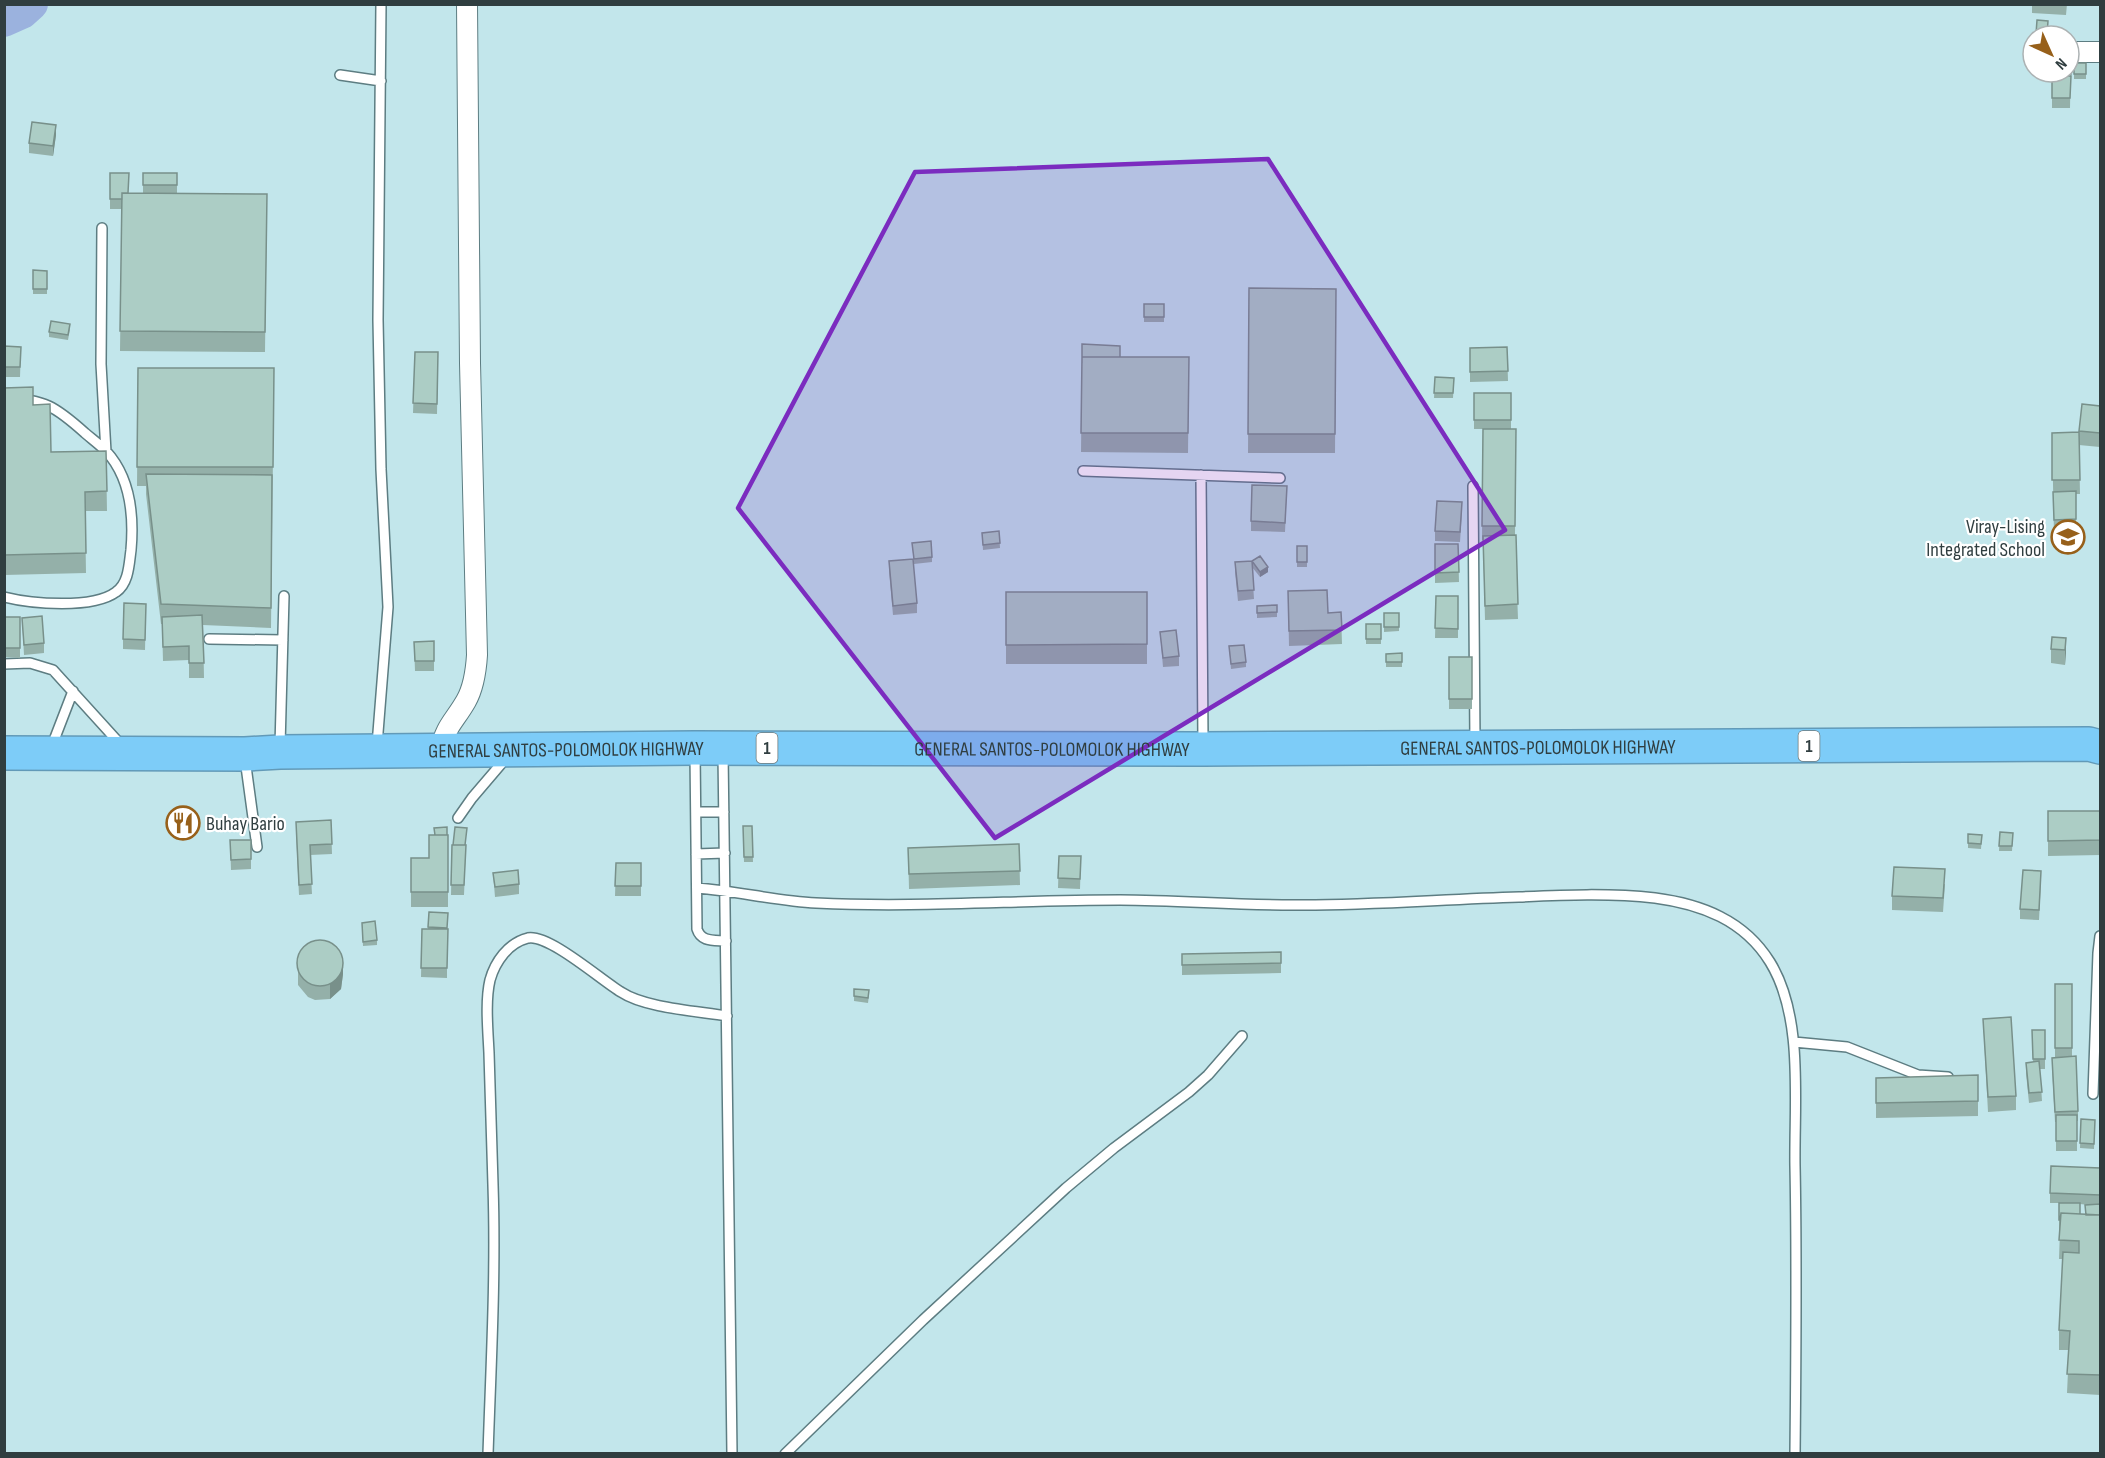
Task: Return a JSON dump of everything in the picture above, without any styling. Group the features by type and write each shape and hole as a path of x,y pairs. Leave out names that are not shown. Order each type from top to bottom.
{"highway":[{"name":"GENERAL SANTOS-POLOMOLOK HIGHWAY","path":"4,753 245,754 709,748 1203,749 2097,744"}],"street":[{"path":"440,751 446,729 466,701 471,689 477,655 470,374 467,4"},
{"path":"2081,52 2100,52"}],"lane":[{"path":"377,751 388,607 381,470 378,320 381,4"},
{"path":"340,75 381,81"},
{"path":"102,228 101,364 106,452"},
{"path":"4,397 44,403 74,423 106,452 123,480 131,511 127,576 123,585 116,592 87,601 43,604 4,597"},
{"path":"1083,471 1280,478"},
{"path":"1201,475 1203,749"},
{"path":"1473,486 1475,747"},
{"path":"280,752 284,596"},
{"path":"209,639 283,639"},
{"path":"4,664 30,663 48,668 63,678 128,752"},
{"path":"49,753 73,691"},
{"path":"709,748 696,812 696,929 705,940 726,941"},
{"path":"709,748 724,812 732,1454"},
{"path":"458,818 512,750"},
{"path":"245,754 257,847"},
{"path":"696,812 724,812"},
{"path":"696,854 725,853"},
{"path":"697,888 725,890 796,902 857,904 1045,903 1116,900 1301,906 1609,895 1656,898 1709,910 1730,921 1768,958 1785,998 1794,1042 1797,1238 1795,1454"},
{"path":"2093,1094 2100,936"},
{"path":"488,1454 494,1232 488,1024 490,982 495,967 503,953 515,943 529,938 542,939 624,994 646,1002 727,1016"},
{"path":"785,1454 892,1349 1066,1188 1114,1148 1189,1092 1208,1075 1242,1036"},
{"path":"1794,1042 1846,1047 1918,1075 1957,1077"}],"highlighted area":[{"path":"1268,159 1505,530 995,838 738,508 915,172"}],"building":[{"path":"2037,20 2048,21 2048,24 2037,24"},
{"path":"2081,63 2086,63 2086,74 2081,74"},
{"path":"2052,84 2071,84 2070,98 2052,98"},
{"path":"32,122 56,125 53,146 29,143"},
{"path":"110,173 129,173 128,193 122,193 122,199 110,199"},
{"path":"143,173 177,173 177,185 143,185"},
{"path":"122,193 267,194 265,332 120,331"},
{"path":"33,270 47,271 47,289 33,289"},
{"path":"1249,288 1336,289 1335,434 1248,434"},
{"path":"1144,304 1164,304 1164,317 1144,317"},
{"path":"51,321 70,324 68,335 49,332"},
{"path":"1082,344 1120,346 1120,357 1082,357"},
{"path":"4,346 21,347 20,367 4,367"},
{"path":"1507,347 1508,371 1470,372 1470,348"},
{"path":"415,352 438,352 437,404 413,403"},
{"path":"1082,357 1189,357 1188,433 1081,433"},
{"path":"138,368 274,368 273,467 137,467"},
{"path":"1435,377 1454,378 1453,393 1434,393"},
{"path":"33,387 33,405 50,404 51,452 106,451 107,491 85,492 86,553 4,555 4,388"},
{"path":"1474,393 1511,393 1511,420 1474,420"},
{"path":"2082,404 2100,406 2100,433 2079,431"},
{"path":"1483,429 1516,429 1515,526 1482,526"},
{"path":"2079,432 2080,480 2052,480 2052,433"},
{"path":"146,474 272,475 271,608 161,604"},
{"path":"1252,485 1287,486 1285,523 1251,521"},
{"path":"2076,491 2076,519 2054,520 2053,492"},
{"path":"1437,501 1462,502 1460,532 1435,531"},
{"path":"999,531 1000,543 983,545 982,533"},
{"path":"1516,535 1518,604 1485,606 1483,536"},
{"path":"931,541 932,557 914,559 912,543"},
{"path":"1435,544 1458,544 1459,572 1435,573"},
{"path":"1297,546 1307,546 1307,562 1297,562"},
{"path":"1260,556 1268,567 1260,572 1252,561"},
{"path":"913,559 917,603 893,606 889,561"},
{"path":"1252,561 1254,590 1238,591 1235,562"},
{"path":"1327,590 1328,613 1341,612 1342,630 1289,631 1288,591"},
{"path":"1006,592 1147,592 1147,644 1006,645"},
{"path":"1436,596 1458,596 1458,629 1435,628"},
{"path":"124,603 146,604 145,640 123,639"},
{"path":"1277,605 1277,612 1257,613 1257,606"},
{"path":"1384,613 1399,613 1399,627 1384,627"},
{"path":"202,615 204,663 189,663 189,646 163,647 162,617"},
{"path":"42,616 44,643 24,645 22,618"},
{"path":"4,617 20,617 20,648 4,648"},
{"path":"1366,624 1381,624 1381,639 1366,639"},
{"path":"1176,630 1179,656 1163,658 1160,632"},
{"path":"2052,637 2066,638 2065,650 2051,649"},
{"path":"434,641 434,661 415,661 414,642"},
{"path":"1244,645 1246,662 1231,664 1229,646"},
{"path":"1402,653 1402,662 1386,662 1386,654"},
{"path":"1449,657 1472,657 1472,699 1449,699"},
{"path":"2048,811 2100,811 2100,840 2048,841"},
{"path":"331,820 332,844 310,845 312,884 299,885 296,822"},
{"path":"743,826 752,826 753,857 744,857"},
{"path":"447,827 447,835 435,835 434,828"},
{"path":"455,827 467,828 465,845 453,845"},
{"path":"2000,832 2013,833 2012,846 1999,846"},
{"path":"1968,834 1982,835 1981,844 1968,843"},
{"path":"429,835 448,835 448,892 411,892 411,858 429,858"},
{"path":"230,840 251,840 251,859 231,860"},
{"path":"1019,844 1020,871 909,874 908,848"},
{"path":"452,845 466,845 464,885 451,885"},
{"path":"1059,856 1081,856 1080,879 1058,878"},
{"path":"616,863 641,863 641,886 615,886"},
{"path":"1894,867 1945,869 1943,898 1892,896"},
{"path":"518,870 519,884 495,887 493,873"},
{"path":"2023,870 2041,871 2039,910 2020,909"},
{"path":"429,912 448,913 447,928 428,927"},
{"path":"375,921 377,940 363,942 362,923"},
{"path":"422,929 448,929 447,968 421,968"},
{"path":"320,940 336,947 343,963 336,979 320,986 304,979 297,963 304,947"},
{"path":"1281,952 1281,963 1182,965 1182,954"},
{"path":"2055,984 2072,984 2072,1048 2055,1048"},
{"path":"854,989 869,990 868,998 854,996"},
{"path":"2011,1017 2016,1096 1988,1097 1983,1019"},
{"path":"2032,1030 2045,1030 2045,1059 2033,1059"},
{"path":"2076,1056 2078,1111 2055,1112 2052,1058"},
{"path":"2039,1061 2042,1092 2029,1093 2026,1063"},
{"path":"1978,1075 1978,1101 1876,1103 1876,1078"},
{"path":"2056,1115 2077,1115 2077,1141 2056,1141"},
{"path":"2081,1119 2095,1120 2094,1144 2080,1143"},
{"path":"2051,1166 2100,1168 2100,1195 2050,1193"},
{"path":"2059,1203 2080,1203 2080,1214 2061,1213 2059,1220"},
{"path":"2100,1204 2100,1215 2086,1215 2085,1205"},
{"path":"2061,1213 2100,1215 2100,1375 2067,1374 2070,1331 2059,1330 2063,1252 2079,1253 2079,1241 2059,1240"}],"waterway":[{"path":"4,21 22,13 32,4"}],"place":[{"name":"Viray-Lising Integrated School","path":"2068,537"},
{"name":"Buhay Bario","path":"183,823"}]}
